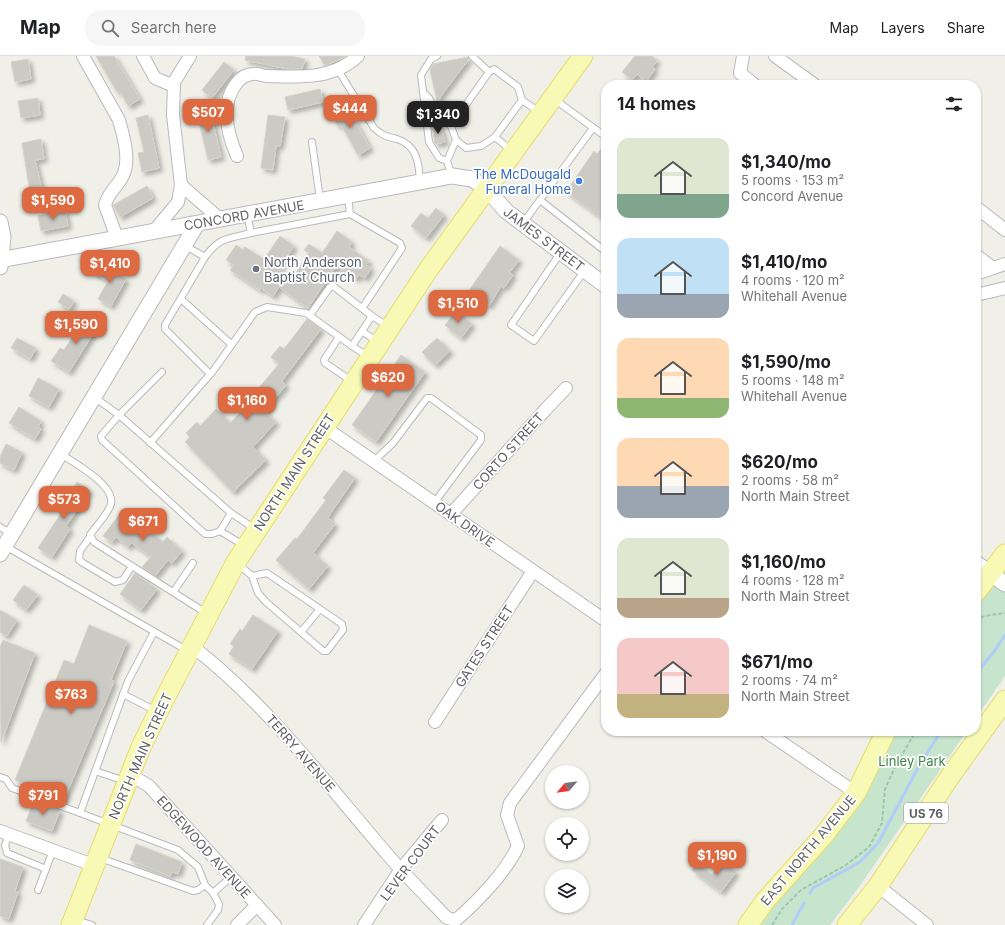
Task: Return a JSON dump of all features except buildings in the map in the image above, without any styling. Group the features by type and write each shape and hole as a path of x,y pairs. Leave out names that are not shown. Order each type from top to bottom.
{"main road":[{"name":"NORTH MAIN STREET","path":"72,922 128,778 158,711 241,554 390,327 486,188 583,56"},
{"path":"981,585 1005,554"},
{"name":"US 76","path":"981,733 1005,700"},
{"name":"EAST NORTH AVENUE","path":"748,925 765,901 824,835 856,793 884,736"},
{"name":"US 76","path":"847,925 878,886 949,778 979,736"}],"street":[{"path":"83,56 118,120 121,130 126,157 124,173 111,190 105,205 117,238"},
{"path":"143,56 155,78 174,86"},
{"path":"154,231 178,202 181,185 173,114 174,86 190,56"},
{"path":"238,156 229,133 226,106 232,90 241,78 254,74 263,76 320,76 338,70 351,63 358,56"},
{"path":"742,56 740,73 749,80"},
{"path":"775,56 808,80"},
{"name":"CONCORD AVENUE","path":"0,262 117,238 320,202 452,176 472,179 486,188"},
{"path":"181,185 220,219"},
{"name":"JAMES STREET","path":"486,188 506,211 601,282"},
{"path":"981,211 1005,230"},
{"path":"0,222 3,237 0,262"},
{"path":"4,540 59,453 197,224"},
{"path":"981,259 993,268"},
{"path":"981,272 1005,264"},
{"path":"981,294 1005,288"},
{"name":"CORTO STREET","path":"451,514 566,388"},
{"name":"OAK DRIVE","path":"324,426 601,618"},
{"name":"GATES STREET","path":"435,722 533,571"},
{"name":"TERRY AVENUE","path":"191,649 217,665 263,709 401,869 447,918 456,920 470,908 512,859 518,846 507,815 510,803 601,680"},
{"path":"772,736 856,793"},
{"name":"EDGEWOOD AVENUE","path":"128,778 149,786 275,925"},
{"name":"LEVER COURT","path":"364,925 401,869 442,820"},
{"path":"4,833 53,850 95,861"},
{"path":"878,886 927,925"},
{"path":"237,925 257,905"}],"lane":[{"path":"437,56 431,59 421,75 429,142 439,158 447,161"},
{"path":"472,56 489,72"},
{"path":"450,126 489,72 494,69 518,87 522,100 541,114"},
{"path":"338,70 374,128 380,134 402,141 412,147 417,158 420,182"},
{"path":"423,92 429,98 435,111 450,126 456,140 466,148 481,146 495,137 522,100"},
{"path":"552,98 601,134"},
{"path":"523,224 593,128"},
{"path":"495,137 513,152"},
{"path":"452,176 447,161 456,140"},
{"path":"312,142 320,202"},
{"path":"348,196 350,214"},
{"path":"540,200 601,248"},
{"path":"247,214 251,233"},
{"path":"210,374 165,329 165,325 205,257 215,244 222,240 350,214 400,243 402,248 363,308"},
{"path":"184,245 205,257"},
{"path":"561,252 511,325 534,341 585,270"},
{"path":"310,315 330,287 333,286 372,316 390,327"},
{"path":"180,299 231,344"},
{"path":"150,443 210,374 255,312 267,307 306,313 352,346 374,351"},
{"path":"352,346 372,316"},
{"path":"362,332 374,351"},
{"path":"339,337 324,360 325,363 353,382"},
{"path":"162,372 119,415 101,436 102,440 205,534 212,534 220,531 231,514"},
{"path":"93,396 119,415 231,514 256,530"},
{"path":"374,461 393,443 427,398 431,398 481,435 481,440 434,503"},
{"path":"59,453 94,477 104,487 111,498 110,506 79,555 79,560 114,582 123,580 132,566"},
{"path":"220,531 241,554 252,576 258,593 266,602 323,651 327,651 343,630 342,624 267,574 252,576"},
{"path":"90,537 94,542 209,614"},
{"path":"4,540 154,632 191,649"},
{"path":"174,591 193,563"},
{"path":"301,632 320,609"},
{"path":"80,813 128,680 154,632"},
{"path":"123,694 158,711"},
{"path":"95,771 128,778"},
{"path":"0,777 6,779 12,788 178,850 198,867 205,885 213,893 219,904 218,910 208,925"},
{"path":"4,833 7,852 46,869"},
{"path":"38,890 53,850"},
{"path":"95,861 193,891 198,890 205,885"},
{"path":"213,893 231,877"},
{"path":"72,922 92,925"}],"path":[{"path":"981,618 984,616 1005,613"},
{"path":"772,925 782,909 801,890 846,865 869,847 882,823 885,789 896,765 913,736"}],"green space":[{"path":"1005,562 1005,676 981,711 981,593"},
{"name":"Linley Park","path":"892,736 964,736 859,887 830,925 760,925 772,905 817,857 858,808"}],"waterway":[{"path":"981,668 1005,635"},
{"path":"810,893 813,888 860,862 878,843 919,766 938,736"},
{"path":"792,925 804,903"}],"place":[{"name":"The McDougald Funeral Home","path":"579,181"},
{"name":"North Anderson Baptist Church","path":"256,269"}]}
